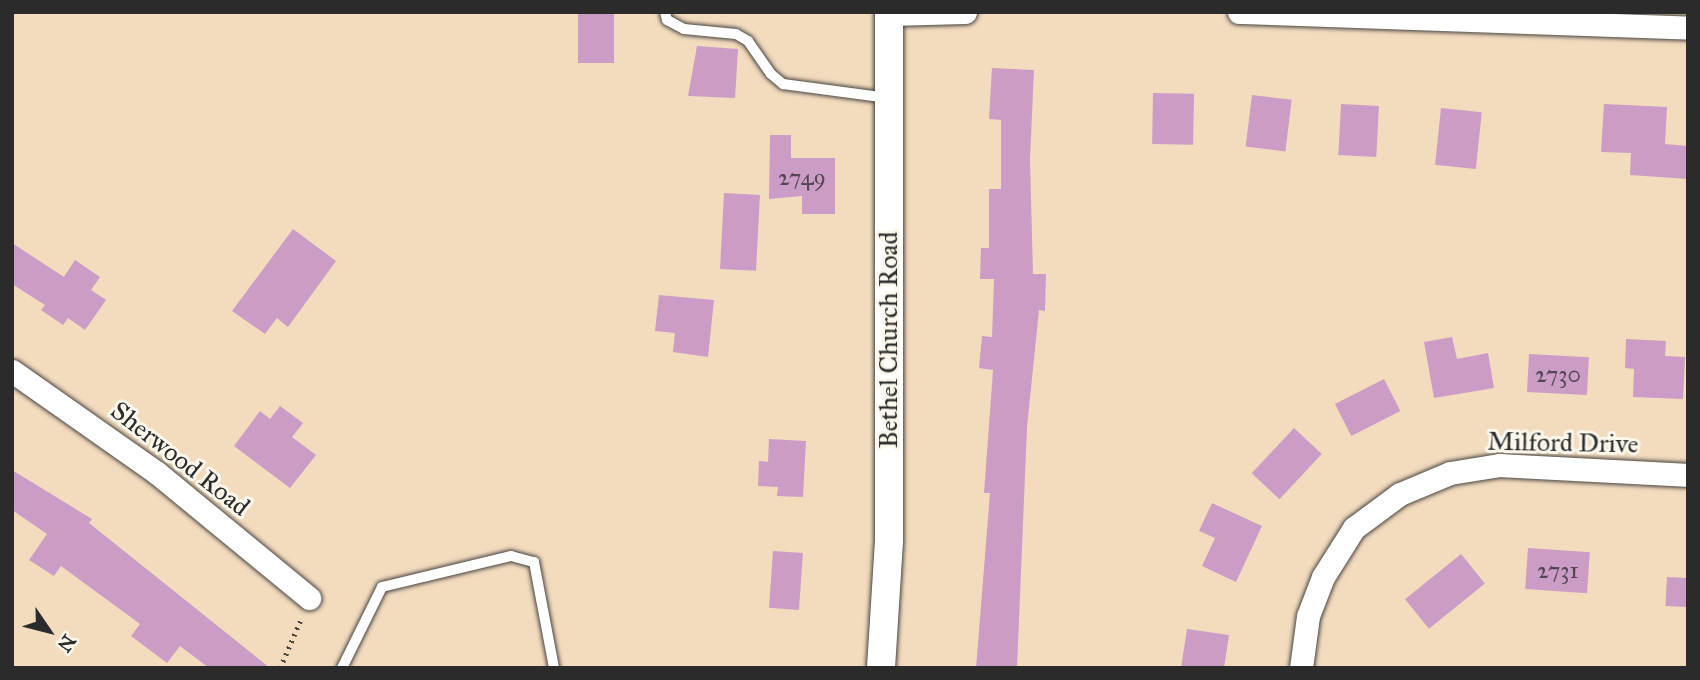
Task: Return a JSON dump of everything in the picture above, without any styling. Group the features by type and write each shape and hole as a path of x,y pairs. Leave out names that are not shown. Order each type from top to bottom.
{"street":[{"path":"889,13 965,12"},
{"path":"1238,12 1688,28"},
{"name":"Bethel Church Road","path":"881,668 889,540 889,13"},
{"name":"Sherwood Road","path":"12,371 158,473 309,598"},
{"name":"Milford Drive","path":"1301,668 1308,616 1323,578 1354,528 1400,494 1450,473 1500,465 1688,475"}],"lane":[{"path":"665,12 667,20 684,29 736,34 748,41 771,74 783,84 889,99"},
{"path":"342,668 382,587 511,556 534,562 554,668"}],"path":[{"path":"280,668 309,598"}],"building":[{"path":"578,12 614,12 614,63 578,63"},
{"path":"697,46 738,49 735,98 688,96"},
{"path":"992,68 1034,70 1030,159 1033,274 1046,274 1045,311 1039,310 1027,427 1017,668 976,668 990,493 984,493 993,370 979,368 982,336 992,337 994,279 980,279 981,248 989,248 989,189 1001,189 1001,120 989,119"},
{"path":"1153,93 1194,94 1193,145 1152,144"},
{"path":"1252,95 1292,100 1285,151 1246,147"},
{"path":"1341,104 1379,106 1376,157 1338,155"},
{"path":"1604,104 1667,107 1665,144 1688,146 1688,179 1630,175 1631,153 1601,152"},
{"path":"1441,108 1482,112 1476,169 1435,165"},
{"path":"770,135 791,135 791,158 835,158 835,214 802,214 802,196 769,199"},
{"path":"724,193 760,195 756,271 720,269"},
{"path":"293,229 336,261 288,327 277,318 265,334 232,311"},
{"path":"12,243 64,277 75,260 100,277 91,290 106,300 85,330 68,318 63,325 41,310 45,305 12,284"},
{"path":"659,295 714,300 708,357 673,352 675,333 655,331"},
{"path":"1452,337 1457,359 1488,353 1494,388 1434,398 1424,342"},
{"path":"1626,339 1666,341 1665,356 1685,357 1683,399 1633,397 1634,369 1625,368"},
{"path":"1529,354 1589,357 1587,395 1527,392"},
{"path":"1384,379 1400,411 1351,436 1335,404"},
{"path":"280,406 303,423 292,437 316,455 290,488 234,446 260,411 270,419"},
{"path":"1294,428 1322,454 1280,499 1252,473"},
{"path":"769,439 806,441 803,497 777,496 778,487 758,486 759,461 768,462"},
{"path":"12,470 92,519 89,523 270,668 209,668 180,646 167,663 131,636 140,624 61,566 54,576 29,560 47,534 12,510"},
{"path":"1212,503 1262,526 1236,582 1202,566 1215,538 1199,531"},
{"path":"1528,548 1590,552 1587,593 1525,589"},
{"path":"773,551 803,553 799,610 769,608"},
{"path":"1461,554 1485,584 1429,629 1405,599"},
{"path":"1667,577 1688,578 1686,607 1665,606"},
{"path":"1187,629 1229,635 1224,668 1181,668"}]}
